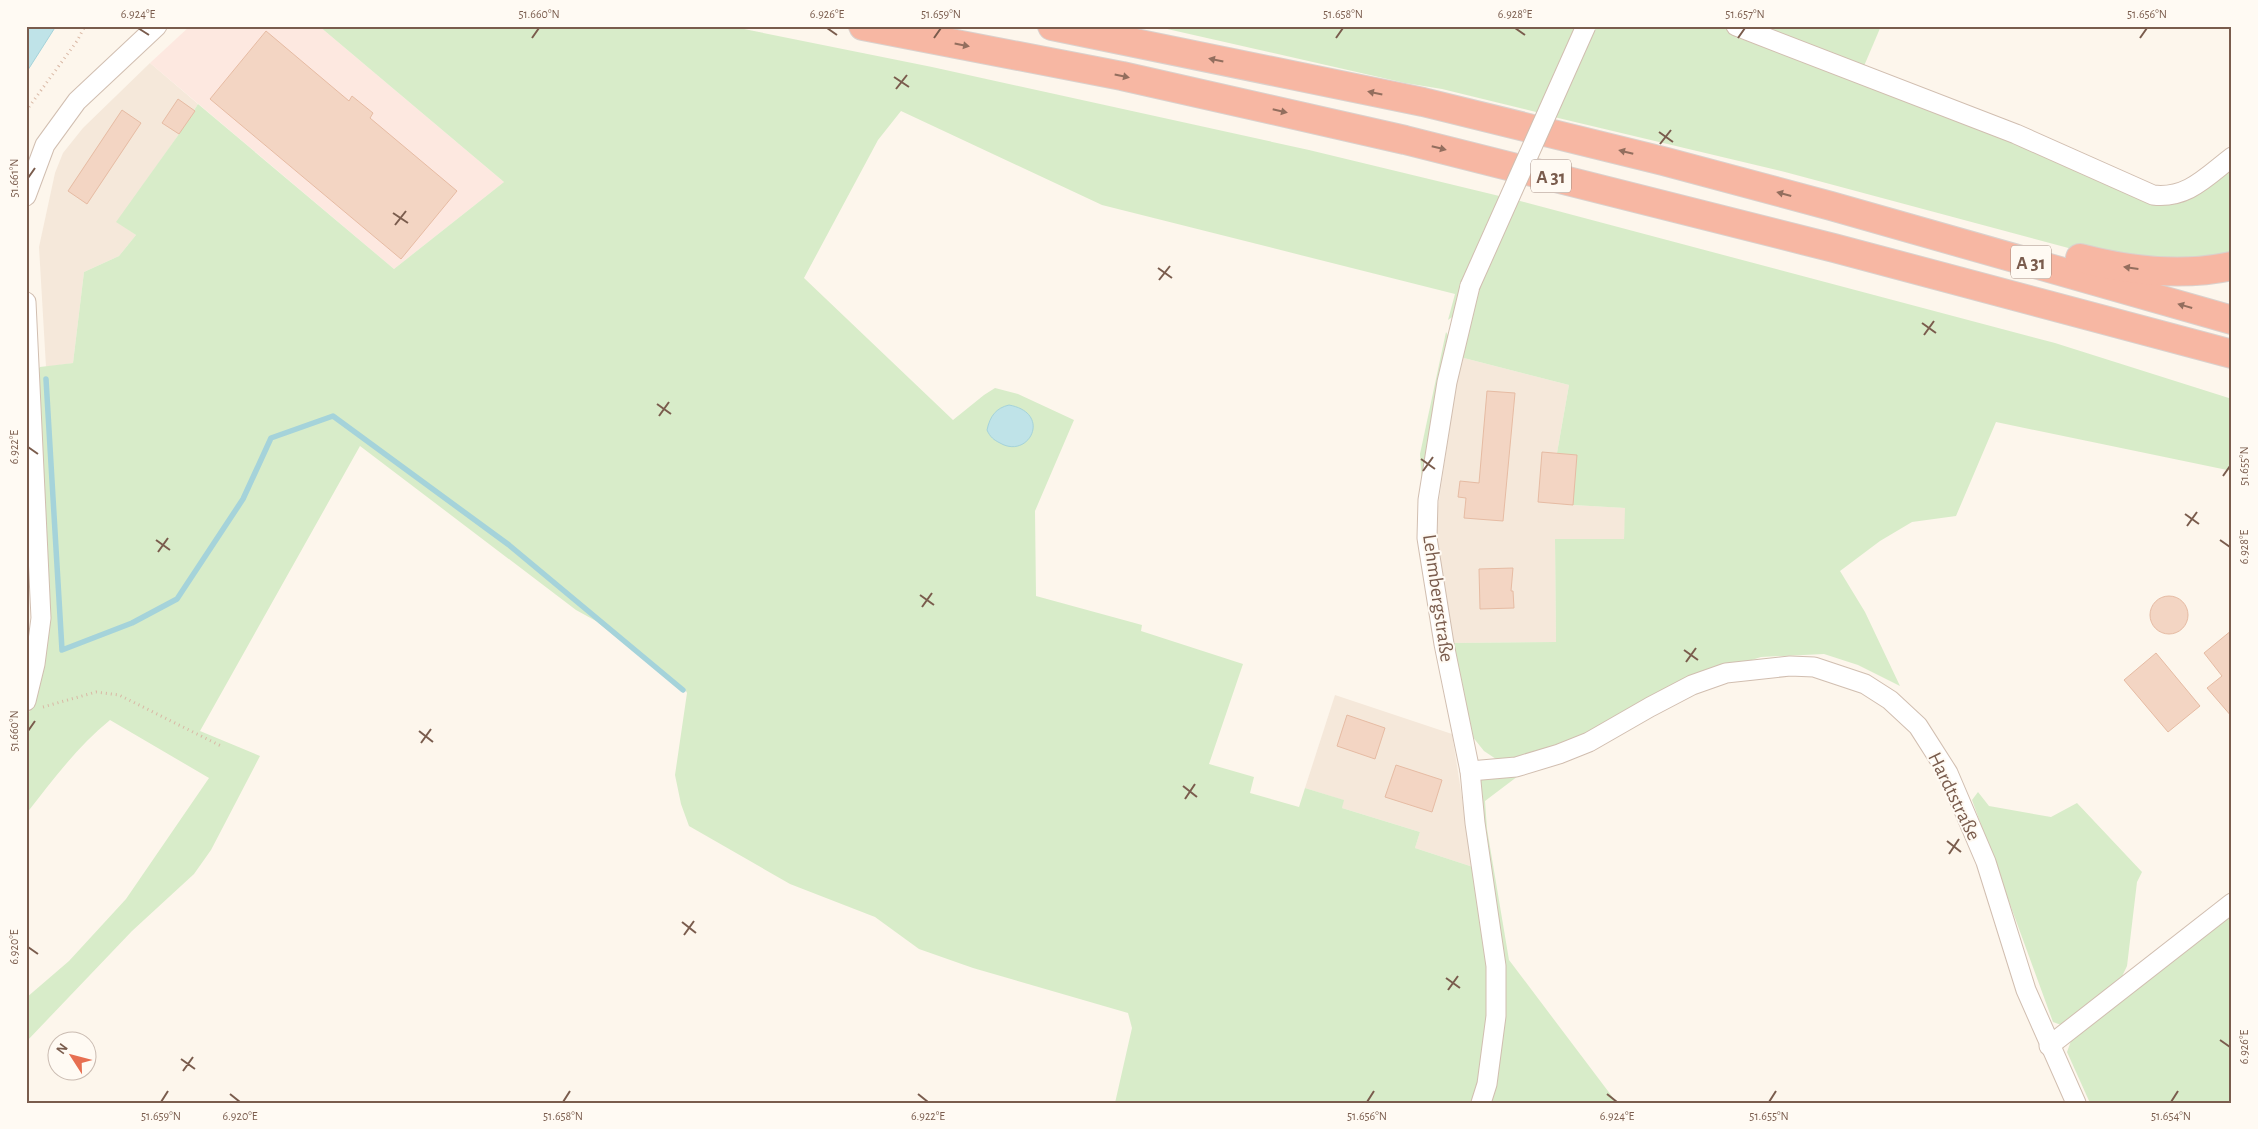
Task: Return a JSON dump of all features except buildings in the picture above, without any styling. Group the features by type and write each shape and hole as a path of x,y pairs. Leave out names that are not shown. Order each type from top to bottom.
{"highway":[{"name":"A 31","path":"863,26 1122,76 1405,140 1834,248 2232,354"},
{"name":"A 31","path":"1052,26 1423,102 1663,161 1831,206 2232,320"},
{"path":"1831,206 1947,225 2116,266 2158,272 2204,272 2232,266"}],"street":[{"path":"26,196 46,145 77,101 157,26"},
{"name":"Lehmbergstraße","path":"1481,1103 1487,1084 1492,1049 1497,992 1496,966 1475,823 1470,771 1444,644 1427,538 1428,500 1447,382 1470,286 1586,26"},
{"path":"1736,26 2006,130 2153,195 2168,196 2183,192 2197,184 2232,157"},
{"path":"26,302 41,618 35,664 33,704"},
{"name":"Hardtstraße","path":"1470,771 1516,767 1559,754 1589,742 1692,685 1726,673 1790,666 1814,667 1865,684 1890,700 1918,726 1948,773 1986,862 2026,990 2049,1046 2076,1103"},
{"path":"2049,1046 2232,903"}],"path":[{"path":"26,110 78,41 85,26"},
{"path":"33,704 96,692 119,695 223,747"}],"shaded area":[{"path":"190,26 319,26 504,182 394,269 150,63"},
{"path":"150,63 198,104 117,222 136,235 119,256 84,272 73,363 46,367 39,247 55,173 63,153 83,128"},
{"path":"1460,357 1569,385 1557,453 1573,505 1626,508 1624,539 1555,539 1556,642 1452,643 1434,534"},
{"path":"1335,695 1452,734 1473,867 1415,848 1420,832 1342,808 1343,800 1305,788"}],"green space":[{"path":"319,26 729,26 932,67 1309,150 1520,201 2055,343 2232,399 2232,471 1996,422 1956,516 1912,522 1880,541 1840,571 1865,612 1900,686 1858,665 1824,654 1761,657 1691,680 1570,745 1522,761 1496,759 1484,751 1472,736 1452,643 1556,642 1555,539 1624,539 1625,508 1573,505 1557,453 1569,385 1460,357 1455,315 1448,320 1455,294 1102,205 901,111 878,140 804,278 953,420 995,388 1018,394 1074,420 1035,511 1036,596 1142,625 1141,631 1243,664 1209,764 1254,777 1250,793 1299,807 1305,788 1344,800 1342,808 1420,832 1415,848 1473,867 1491,980 1485,1065 1472,1103 1115,1103 1132,1028 1128,1013 973,968 919,949 875,917 790,884 689,826 681,804 675,775 687,693 685,689 683,691 596,621 576,610 360,446 200,731 260,756 211,850 194,874 132,931 26,1042 26,998 69,961 126,899 209,778 110,720 76,753 26,814 26,719 35,699 37,371 40,367 73,363 84,272 119,256 136,235 116,222 179,134 198,104 394,269 504,182"},
{"path":"1154,26 1580,26 1540,113 1442,89 1405,83"},
{"path":"1594,26 1724,26 1737,32 1735,37 1893,94 2152,201 2232,165 2232,259 2102,257 1785,172 1554,117"},
{"path":"1749,26 1881,26 1864,66"},
{"path":"1446,332 1449,337 1422,484 1420,454"},
{"path":"1526,770 1485,801 1487,829 1509,960 1617,1103 1488,1103 1495,1073 1480,776"},
{"path":"1978,792 1989,806 2051,817 2077,803 2142,872 2137,882 2127,966 2116,989 2064,1026 2053,1022 1972,800"},
{"path":"2232,909 2232,1103 2090,1103 2067,1052 2071,1041"}],"water":[{"path":"26,26 56,26 26,73"},
{"path":"1009,405 1022,410 1030,417 1033,425 1032,433 1027,441 1011,447 992,438 987,430 994,413 1000,408"}],"waterway":[{"path":"46,379 62,650 132,623 177,599 243,499 271,438 333,416 509,545 683,690"}]}
